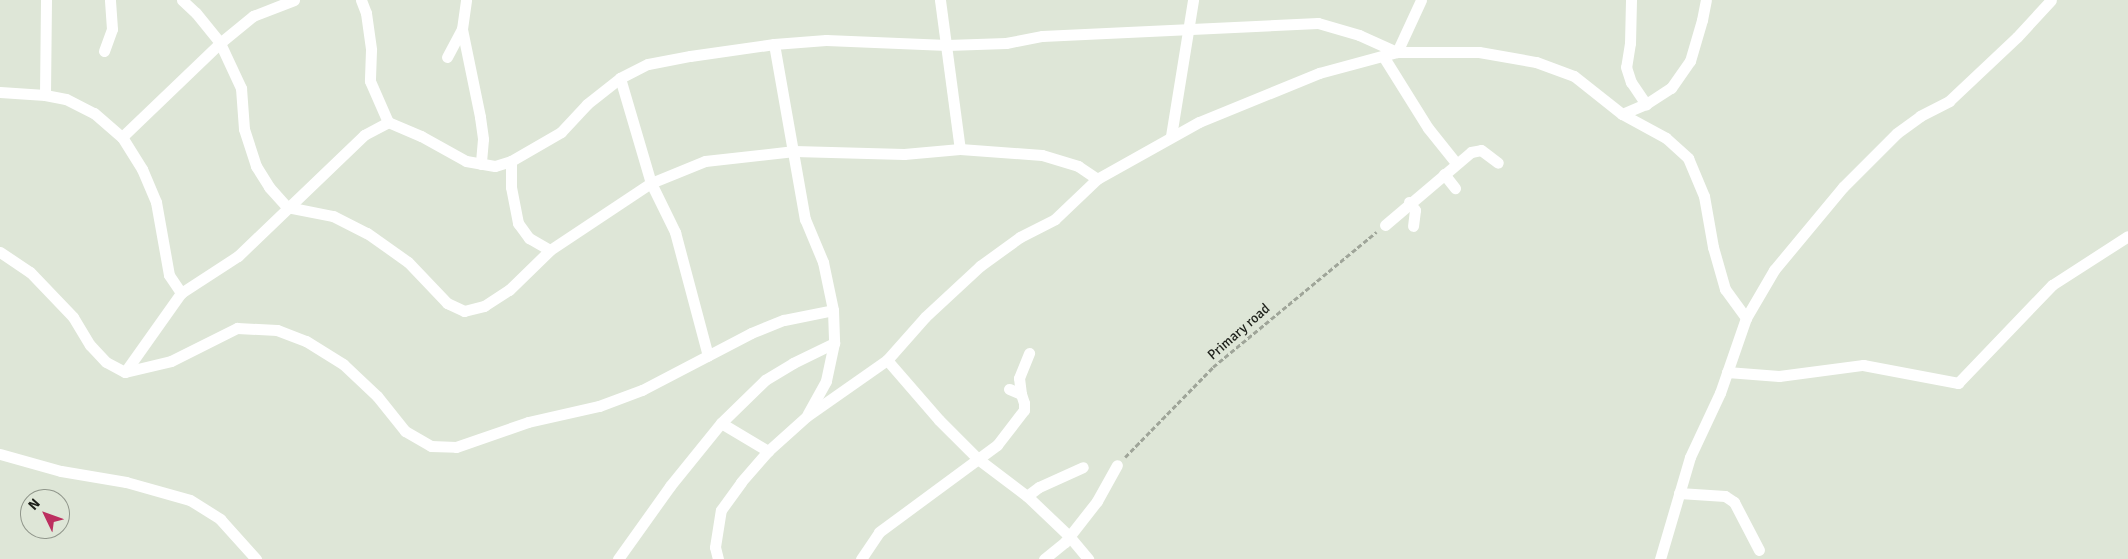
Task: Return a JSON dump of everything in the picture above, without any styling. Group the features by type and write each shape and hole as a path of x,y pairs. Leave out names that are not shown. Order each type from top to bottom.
{"street":[{"path":"45,95 46,0"},
{"path":"104,50 112,29 110,0"},
{"path":"182,0 196,13 220,43 240,88 244,129 256,166 269,186 287,207 333,216 367,233 408,262 447,303 464,312 484,306 508,290 550,250 651,183 705,161 794,151 904,154 960,148 1042,155 1078,166 1097,179"},
{"path":"122,136 220,43 253,16 294,0"},
{"path":"361,0 366,13 371,50 370,81 388,122 421,136 466,161 495,166 511,161 561,132 587,104 620,78 648,64 774,44 826,40 947,45 1006,43 1042,36 1318,23 1359,36 1397,52"},
{"path":"466,0 462,29 480,117 483,139 481,164"},
{"path":"940,0 960,148"},
{"path":"1171,136 1190,28 1193,0"},
{"path":"1397,52 1421,0"},
{"path":"1631,0 1630,43 1626,68 1631,82 1646,104"},
{"path":"1622,114 1646,104 1671,88 1690,61 1706,0"},
{"path":"1660,559 1690,458 1727,372 1746,318 1774,270 1844,187 1896,133 1920,116 1949,101 2017,37 2051,0"},
{"path":"447,57 462,29"},
{"path":"774,44 805,218 823,262 834,310 834,343 826,381 808,416"},
{"path":"718,559 715,547 721,510 741,482 768,451 808,416 887,360 925,317 980,266 1020,237 1055,219 1097,179 1171,136 1199,122 1320,73 1397,52 1479,52 1536,62 1574,76 1622,114 1666,138 1688,158 1704,196 1713,247 1725,289 1746,318"},
{"path":"1383,56 1428,128 1456,163"},
{"path":"620,78 651,183 675,232 708,356"},
{"path":"0,92 45,95 66,99 94,113 122,136 142,169 156,202 169,275 181,293"},
{"path":"125,372 181,293 238,256 364,135 388,122"},
{"path":"1385,225 1409,202 1471,152 1481,150 1498,163"},
{"path":"511,161 510,187 518,223 529,238 550,250"},
{"path":"1444,174 1455,188"},
{"path":"1409,202 1415,210 1413,226"},
{"path":"1727,372 1779,376 1863,365 1958,383 2052,285 2128,236"},
{"path":"0,252 30,272 73,317 90,345 106,362 125,372 171,361 237,328 277,330 306,340 343,364 376,396 405,431 431,446 456,447 528,422 599,406 642,390 751,333 784,320 834,310"},
{"path":"618,559 670,486 721,423 765,380 793,363 834,343"},
{"path":"861,559 879,532 997,446 1015,424 1024,410 1019,378 1029,353"},
{"path":"887,360 939,420 978,459 1027,496 1069,536 1088,559"},
{"path":"1009,388 1021,394"},
{"path":"721,423 768,451"},
{"path":"0,454 61,471 126,482 190,500 220,520 256,559"},
{"path":"1044,559 1069,536 1098,501 1117,465"},
{"path":"1027,496 1039,487 1083,467"},
{"path":"1679,493 1725,496 1734,502 1759,550"}],"path":[{"name":"Primary road","path":"1117,465 1213,367 1296,296 1385,225"}]}
